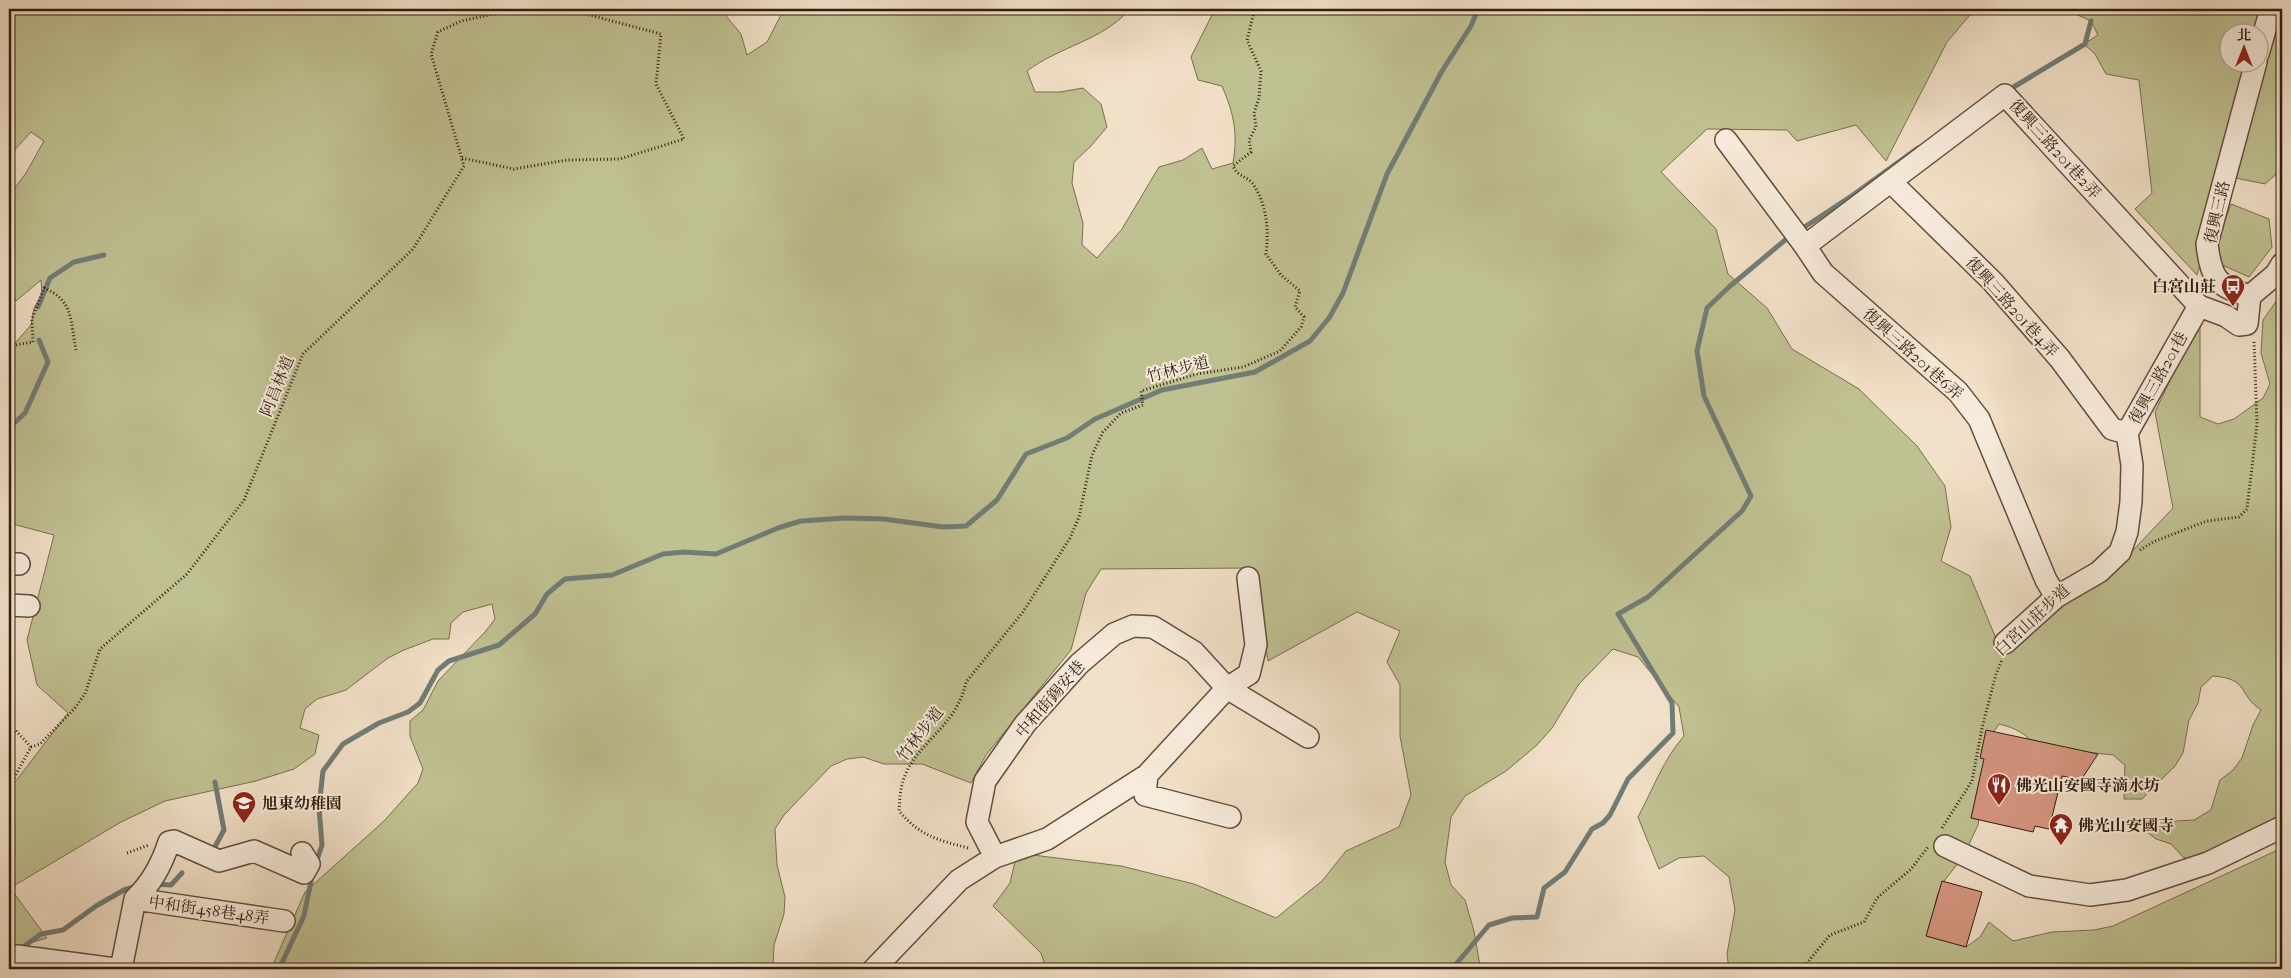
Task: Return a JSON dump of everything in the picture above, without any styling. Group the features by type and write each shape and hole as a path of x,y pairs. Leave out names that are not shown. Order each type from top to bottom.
{"street":[{"path":"2267,22 2271,9"},
{"name":"復興三路","path":"2250,296 2229,290 2214,278 2209,263 2207,244 2253,72"},
{"name":"復興三路201巷2弄","path":"1805,246 2005,95 2199,306 2226,316 2239,325 2247,324"},
{"name":"復興三路201巷6弄","path":"1726,140 1823,273 1958,392 1980,419 2046,580 2056,597"},
{"name":"復興三路201巷4弄","path":"1891,182 1993,282 2060,359 2112,428 2127,433"},
{"path":"2247,324 2250,296 2276,274 2282,264"},
{"name":"復興三路201巷","path":"2007,648 2056,597 2099,572 2120,552 2127,532 2131,502 2132,466 2127,433 2199,306"},
{"path":"874,969 959,880 995,857 1047,839 1147,775 1228,688 1249,674 1256,645 1248,578"},
{"name":"中和街錫安巷","path":"995,857 977,822 984,781 1025,724 1079,664 1114,634 1133,626 1153,627 1194,652 1228,688 1308,737"},
{"path":"1147,775 1145,795 1230,817"},
{"path":"1938,840 2029,886 2090,895 2127,890 2208,863 2282,827"},
{"path":"121,969 145,888 163,859 169,842 174,841 219,861 254,851 304,874 309,864 302,853"},
{"name":"中和街458巷48弄","path":"145,888 284,921"},
{"path":"17,956 115,969"}],"path":[{"path":"516,9 461,21 438,32 431,54 462,158 514,169 567,160 620,159 684,139 656,84 661,34 568,9"},
{"name":"竹林步道","path":"995,857 932,838 910,824 899,812 900,789 907,771 948,722 964,692 966,682 1023,612 1070,538 1079,517 1092,455 1103,432 1121,412 1143,405 1141,391 1197,374 1243,367 1280,350 1301,328 1304,317 1295,307 1300,291 1280,274 1266,254 1269,235 1266,217 1260,200 1252,182 1236,173 1233,166 1250,152 1249,140 1256,127 1254,114 1259,98 1261,71 1248,40 1254,12 1259,9"},
{"name":"阿昌林道","path":"31,747 40,744 74,709 85,694 100,649 187,574 244,500 303,354 413,249 464,166 462,158"},
{"path":"9,346 33,342 32,319 44,288 58,294 68,308 76,350"},
{"path":"2137,552 2153,542 2207,521 2239,517 2246,509 2257,424 2256,344 2247,324"},
{"name":"白宮山莊步道","path":"1802,969 1830,935 1864,922 1878,898 1938,840 1972,781 1982,728 1996,674 2007,648"},
{"path":"9,723 31,747 9,787"}],"green space":[{"path":"9,9 726,9 726,16 741,34 747,55 767,42 784,9 1130,9 1107,29 1053,55 1027,71 1035,92 1060,92 1083,88 1101,104 1107,127 1074,162 1072,183 1083,223 1082,245 1097,258 1122,229 1159,167 1183,160 1202,148 1212,169 1233,163 1235,133 1226,96 1222,86 1198,80 1191,57 1212,15 1209,9 1975,9 1947,42 1886,161 1856,125 1797,141 1787,130 1707,129 1661,172 1716,229 1728,274 1767,308 1792,349 1859,389 1917,446 1945,486 1951,527 1941,561 1970,576 2003,655 2059,602 2121,563 2173,508 2155,412 2200,317 2200,417 2218,424 2234,419 2263,398 2270,384 2261,353 2263,320 2282,293 2282,820 2198,863 2183,857 2171,844 2156,839 2143,829 2160,822 2194,820 2211,810 2220,780 2233,770 2242,758 2253,725 2261,710 2233,680 2213,676 2201,687 2198,703 2189,720 2183,753 2175,766 2142,799 2124,799 2125,765 2113,755 2079,754 2037,748 2021,732 1999,724 1991,736 1978,825 1963,857 1944,881 1937,896 1934,911 1966,947 1980,937 1989,922 2013,941 2052,932 2094,930 2113,926 2282,848 2282,969 1729,969 1727,954 1735,910 1729,877 1704,856 1679,858 1659,869 1638,817 1664,765 1684,736 1679,707 1638,657 1613,649 1579,684 1552,728 1537,745 1506,771 1465,796 1451,817 1445,862 1451,885 1465,900 1474,931 1480,966 1478,969 1046,969 1041,953 993,906 1010,883 1017,853 1121,866 1194,884 1276,918 1322,881 1346,851 1399,827 1411,795 1400,736 1400,685 1387,662 1400,631 1357,612 1268,661 1254,568 1101,569 1086,593 1071,650 986,755 971,783 922,764 884,764 863,757 847,759 831,766 784,815 775,829 777,865 785,897 784,914 774,945 773,969 271,969 305,892 384,821 418,783 423,769 410,736 410,721 423,710 438,681 495,619 492,604 463,612 451,623 449,639 433,639 404,650 388,658 346,690 317,699 305,709 300,728 319,735 315,754 294,769 256,781 165,801 121,822 10,888 47,938 9,949 9,790 68,713 37,685 27,640 54,535 9,523 9,350 31,325 34,308 42,294 41,280 16,301 9,286 9,196 26,173 44,141 31,132 9,156"},
{"path":"2064,9 2282,9 2282,169 2265,184 2226,176 2197,275 2135,209 2152,193 2139,80 2106,74 2095,54 2084,44 2098,35 2091,21"},
{"path":"2231,204 2269,219 2272,247 2249,277 2220,264 2217,242"}],"building":[{"path":"1986,730 2098,754 2081,780 2062,776 2049,829 2035,826 2033,832 1971,818 1984,759 1980,758"},
{"path":"1942,881 1982,892 1966,947 1926,936"}],"waterway":[{"path":"316,863 322,845 319,807 323,771 343,744 379,723 408,712 420,703 438,670 449,661 499,645 535,614 547,594 565,579 612,575 663,554 684,552 716,554 778,528 801,521 845,518 884,519 943,527 966,526 997,500 1026,454 1067,438 1095,419 1162,390 1255,372 1310,341 1329,318 1343,293 1387,174 1442,71 1471,26 1478,9"},
{"path":"2007,91 2085,44 2091,21"},
{"path":"1800,230 1853,195 1918,148"},
{"path":"1452,969 1489,925 1512,918 1537,917 1544,888 1565,872 1592,829 1603,823 1610,815 1628,779 1673,733 1672,703 1618,614 1648,597 1742,511 1751,496 1704,396 1697,351 1707,308 1790,236"},
{"path":"38,307 50,278 74,262 104,255"},
{"path":"9,428 25,413 48,362 39,340"},
{"path":"212,852 224,830 215,782"},
{"path":"155,884 171,885 182,873"},
{"path":"279,969 304,916 312,876"},
{"path":"19,950 41,934 63,930 96,906 124,890 137,886"}],"place":[{"name":"白宮山莊","path":"2233,307"},
{"name":"佛光山安國寺滴水坊","path":"1999,806"},
{"name":"旭東幼稚園","path":"244,824"},
{"name":"佛光山安國寺","path":"2061,846"}]}
